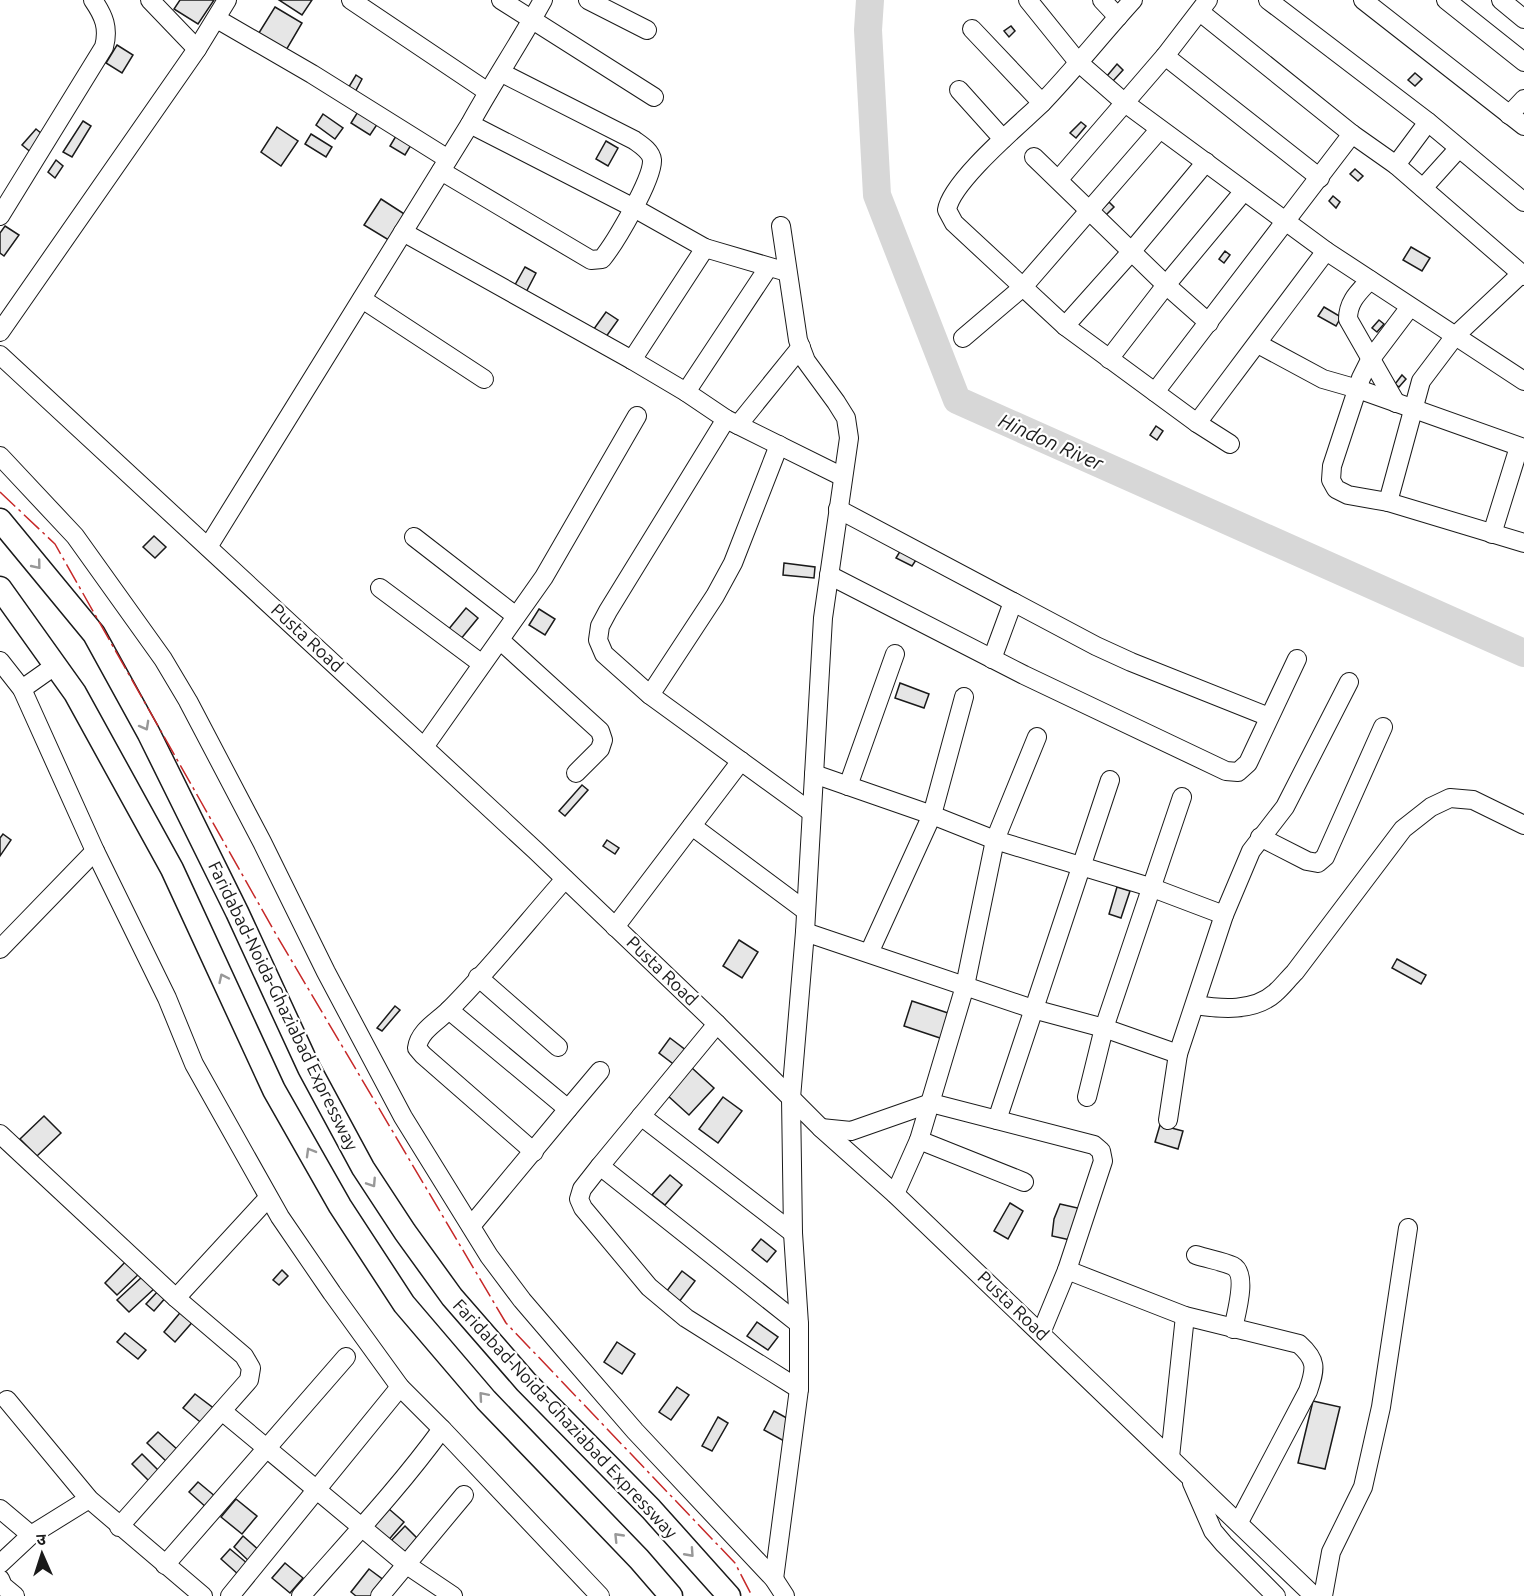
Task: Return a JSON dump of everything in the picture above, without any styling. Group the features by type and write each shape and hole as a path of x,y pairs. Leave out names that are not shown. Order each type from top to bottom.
{"main road":[{"name":"Faridabad-Noida-Ghaziabad Expressway","path":"0,520 94,634 149,734 237,912 309,1068 363,1168 405,1232 452,1297 526,1382 651,1509 729,1596"},
{"path":"0,588 75,693 172,869 274,1090 340,1206 398,1294 486,1400 639,1559 671,1596"}],"street":[{"path":"0,216 104,47 107,34 106,23 93,0"},
{"path":"150,0 197,49"},
{"path":"0,332 218,19 227,0"},
{"path":"351,0 488,92"},
{"path":"501,0 654,97"},
{"path":"208,547 488,92 502,73 543,0"},
{"path":"588,0 647,30"},
{"path":"1028,0 1078,62 1125,104 1326,251 1524,381"},
{"path":"1102,0 1118,17"},
{"path":"1133,0 1042,103 961,184 951,196 947,210 954,223 1065,326 1197,423 1230,444"},
{"path":"1268,0 1428,122 1524,202"},
{"path":"1363,0 1517,121 1524,99"},
{"path":"1446,0 1524,62"},
{"path":"1501,0 1524,19"},
{"path":"1059,179 1125,104 1204,6 1352,134 1396,165 1523,275 1455,336 1421,381 1388,502"},
{"path":"218,19 312,74 445,165 591,260 602,259 633,208 651,168 652,157 634,140 502,73"},
{"path":"972,29 1042,103"},
{"path":"1165,56 1320,178"},
{"path":"959,90 1004,139"},
{"path":"1396,165 1428,122"},
{"path":"470,124 705,248 787,272"},
{"path":"963,338 1023,287 1159,130"},
{"path":"1155,392 1352,134"},
{"path":"1423,188 1459,148"},
{"path":"1034,157 1131,252 1209,323"},
{"path":"1065,326 1131,252 1206,162"},
{"path":"1109,359 1166,285 1244,191"},
{"path":"774,1580 799,1389 791,1098 805,932 823,618 849,438 846,418 806,361 801,347 781,226"},
{"path":"403,232 632,360 732,422 843,477"},
{"path":"632,360 705,248"},
{"path":"1197,423 1326,251"},
{"path":"686,392 768,268"},
{"path":"1370,280 1352,300 1348,310 1348,319 1396,403"},
{"path":"362,298 484,379"},
{"path":"1410,307 1371,360 1358,389 1332,466 1331,480 1336,489 1348,495 1388,502 1524,543"},
{"path":"1257,344 1323,379 1358,389 1521,448 1492,534"},
{"path":"801,347 732,422 600,626 598,640 604,654 650,695 811,812"},
{"name":"Pusta Road","path":"0,355 565,879 717,1024 820,1128 895,1194 1314,1596"},
{"path":"424,747 544,577 637,416"},
{"path":"650,695 715,596 733,563 779,445"},
{"path":"0,456 75,536 163,659 188,701 262,842 326,972 403,1117 489,1256 522,1300 564,1349 636,1431 774,1580 785,1596"},
{"path":"838,509 1131,662 1269,717"},
{"path":"414,537 516,616"},
{"path":"829,575 992,659 1226,771 1238,772 1248,763 1297,658"},
{"path":"380,588 482,664"},
{"path":"992,659 1013,602"},
{"path":"501,641 600,731 603,741 600,749 576,773"},
{"path":"848,786 896,654"},
{"path":"0,662 22,689 95,851 167,998 194,1064 268,1198 332,1293 400,1387 600,1596"},
{"path":"22,689 56,665"},
{"path":"1168,1120 1178,1054 1224,915 1251,851 1290,798 1349,682"},
{"path":"868,953 932,815 964,697"},
{"path":"1260,837 1307,861 1318,863 1325,857 1383,727"},
{"path":"895,1194 919,1140 966,986 995,840 1037,737"},
{"path":"615,927 741,761"},
{"path":"814,774 932,815 995,840 1150,887 1224,915"},
{"path":"998,1120 1110,780"},
{"path":"1086,1097 1104,1028 1182,797"},
{"path":"1195,1005 1222,1010 1258,1004 1274,994 1294,972 1403,829 1431,807 1450,798 1473,800 1524,825"},
{"path":"692,826 806,911"},
{"path":"0,949 95,851"},
{"path":"534,1152 417,1048 423,1034 449,1010 565,879"},
{"path":"805,932 1033,1009 1104,1028 1178,1054"},
{"path":"478,977 558,1047"},
{"path":"449,1010 568,1109"},
{"path":"717,1024 600,1166 582,1189 579,1198 583,1208 649,1287 686,1318 799,1389"},
{"path":"471,1226 600,1071"},
{"path":"820,1128 851,1131 931,1103 1094,1144 1101,1151 1102,1161 1068,1270 1041,1334"},
{"path":"641,1116 793,1233"},
{"path":"0,1134 176,1298 244,1356 251,1368 249,1380 119,1527"},
{"path":"919,1140 1024,1182"},
{"path":"600,1166 799,1324"},
{"path":"176,1298 268,1198"},
{"path":"1323,1596 1326,1569 1331,1552 1363,1487 1381,1407 1408,1228"},
{"path":"1196,1256 1233,1266 1239,1272 1241,1280 1233,1329"},
{"path":"1068,1270 1185,1316 1299,1344 1311,1355 1315,1372 1308,1391 1239,1522"},
{"path":"1170,1457 1185,1316"},
{"path":"165,1565 346,1357"},
{"path":"230,1596 400,1387"},
{"path":"7,1400 89,1499 197,1594"},
{"path":"222,1411 407,1565 453,1596"},
{"path":"301,1596 363,1527 442,1429"},
{"path":"1190,1475 1213,1531 1276,1596"},
{"path":"380,1596 464,1495"},
{"path":"0,1564 31,1535 89,1499"},
{"path":"0,1509 31,1535"},
{"path":"0,1579 3,1586 15,1596"}],"building":[{"path":"180,0 214,0 198,24 174,9"},
{"path":"279,0 312,0 302,15"},
{"path":"275,7 302,23 285,52 257,36"},
{"path":"1011,26 1015,31 1009,37 1004,31"},
{"path":"117,45 133,55 122,73 106,63"},
{"path":"1117,64 1123,70 1113,81 1107,76"},
{"path":"1415,73 1422,79 1415,86 1408,80"},
{"path":"356,75 362,79 354,94 347,90"},
{"path":"359,110 378,123 370,135 351,123"},
{"path":"323,114 343,128 335,139 316,125"},
{"path":"83,121 91,126 72,157 63,152"},
{"path":"1081,122 1086,126 1076,138 1070,133"},
{"path":"277,127 298,141 281,166 261,152"},
{"path":"36,129 47,138 33,154 22,145"},
{"path":"311,134 332,147 326,157 305,144"},
{"path":"396,136 411,145 405,155 390,146"},
{"path":"606,141 618,148 608,166 596,159"},
{"path":"56,160 63,166 55,178 48,172"},
{"path":"1355,169 1363,176 1358,181 1350,174"},
{"path":"1333,196 1340,202 1336,208 1329,201"},
{"path":"381,199 409,217 392,242 364,225"},
{"path":"1109,202 1114,207 1106,215 1101,210"},
{"path":"5,226 19,235 4,256 0,253 0,233"},
{"path":"1411,247 1430,258 1422,271 1403,260"},
{"path":"1225,251 1230,255 1224,263 1219,259"},
{"path":"525,267 536,273 523,298 511,292"},
{"path":"1324,307 1341,317 1336,326 1318,316"},
{"path":"606,312 618,320 603,341 591,333"},
{"path":"1379,320 1384,324 1377,332 1372,328"},
{"path":"1402,375 1406,379 1399,387 1395,384"},
{"path":"1156,426 1163,431 1157,440 1150,435"},
{"path":"154,536 166,547 155,558 143,547"},
{"path":"902,548 918,557 912,566 896,558"},
{"path":"784,563 815,567 814,578 783,575"},
{"path":"466,608 478,618 460,640 448,630"},
{"path":"539,609 555,619 545,635 529,625"},
{"path":"900,683 929,694 924,708 895,698"},
{"path":"582,785 588,790 565,816 559,811"},
{"path":"3,834 11,840 0,856 0,838"},
{"path":"607,840 619,848 615,854 603,846"},
{"path":"1117,887 1130,891 1121,918 1109,914"},
{"path":"739,940 758,952 742,978 723,966"},
{"path":"1397,959 1426,975 1421,984 1392,968"},
{"path":"912,1001 951,1014 943,1039 904,1026"},
{"path":"395,1006 400,1010 382,1031 377,1028"},
{"path":"670,1038 687,1051 676,1066 659,1053"},
{"path":"692,1068 714,1088 689,1115 667,1095"},
{"path":"723,1097 742,1111 718,1143 699,1129"},
{"path":"44,1116 61,1133 37,1156 20,1139"},
{"path":"1160,1125 1183,1131 1178,1149 1155,1142"},
{"path":"670,1175 682,1185 665,1205 652,1195"},
{"path":"1010,1203 1023,1211 1008,1239 994,1231"},
{"path":"1060,1204 1082,1209 1075,1241 1052,1236 1054,1219"},
{"path":"761,1239 776,1251 767,1262 752,1250"},
{"path":"129,1258 142,1271 117,1295 105,1283"},
{"path":"282,1270 288,1276 279,1285 273,1280"},
{"path":"682,1271 695,1281 679,1302 666,1292"},
{"path":"143,1276 155,1288 129,1312 117,1300"},
{"path":"159,1290 167,1296 154,1311 146,1304"},
{"path":"184,1308 196,1318 175,1342 164,1332"},
{"path":"757,1322 778,1337 768,1350 747,1336"},
{"path":"125,1333 146,1350 138,1359 117,1342"},
{"path":"617,1342 635,1354 622,1374 604,1362"},
{"path":"677,1387 689,1395 671,1420 659,1412"},
{"path":"195,1394 216,1410 204,1425 183,1408"},
{"path":"1313,1401 1340,1407 1325,1469 1298,1463"},
{"path":"774,1411 794,1422 784,1441 764,1430"},
{"path":"718,1417 728,1423 712,1451 702,1446"},
{"path":"158,1432 178,1450 167,1462 147,1443"},
{"path":"142,1454 160,1472 150,1482 132,1464"},
{"path":"198,1482 216,1497 207,1508 189,1492"},
{"path":"236,1499 257,1516 242,1534 221,1517"},
{"path":"389,1509 404,1522 386,1543 371,1530"},
{"path":"405,1526 419,1540 401,1557 388,1544"},
{"path":"243,1536 261,1552 251,1563 234,1547"},
{"path":"230,1549 248,1564 239,1575 221,1559"},
{"path":"285,1563 303,1578 290,1593 272,1578"},
{"path":"369,1569 385,1581 373,1596 356,1596 351,1592"}],"waterway":[{"name":"Hindon River","path":"870,0 868,30 877,195 957,400 1524,653"}],"power":[{"path":"0,492 55,544 277,936 506,1323 735,1563 752,1596"}]}
